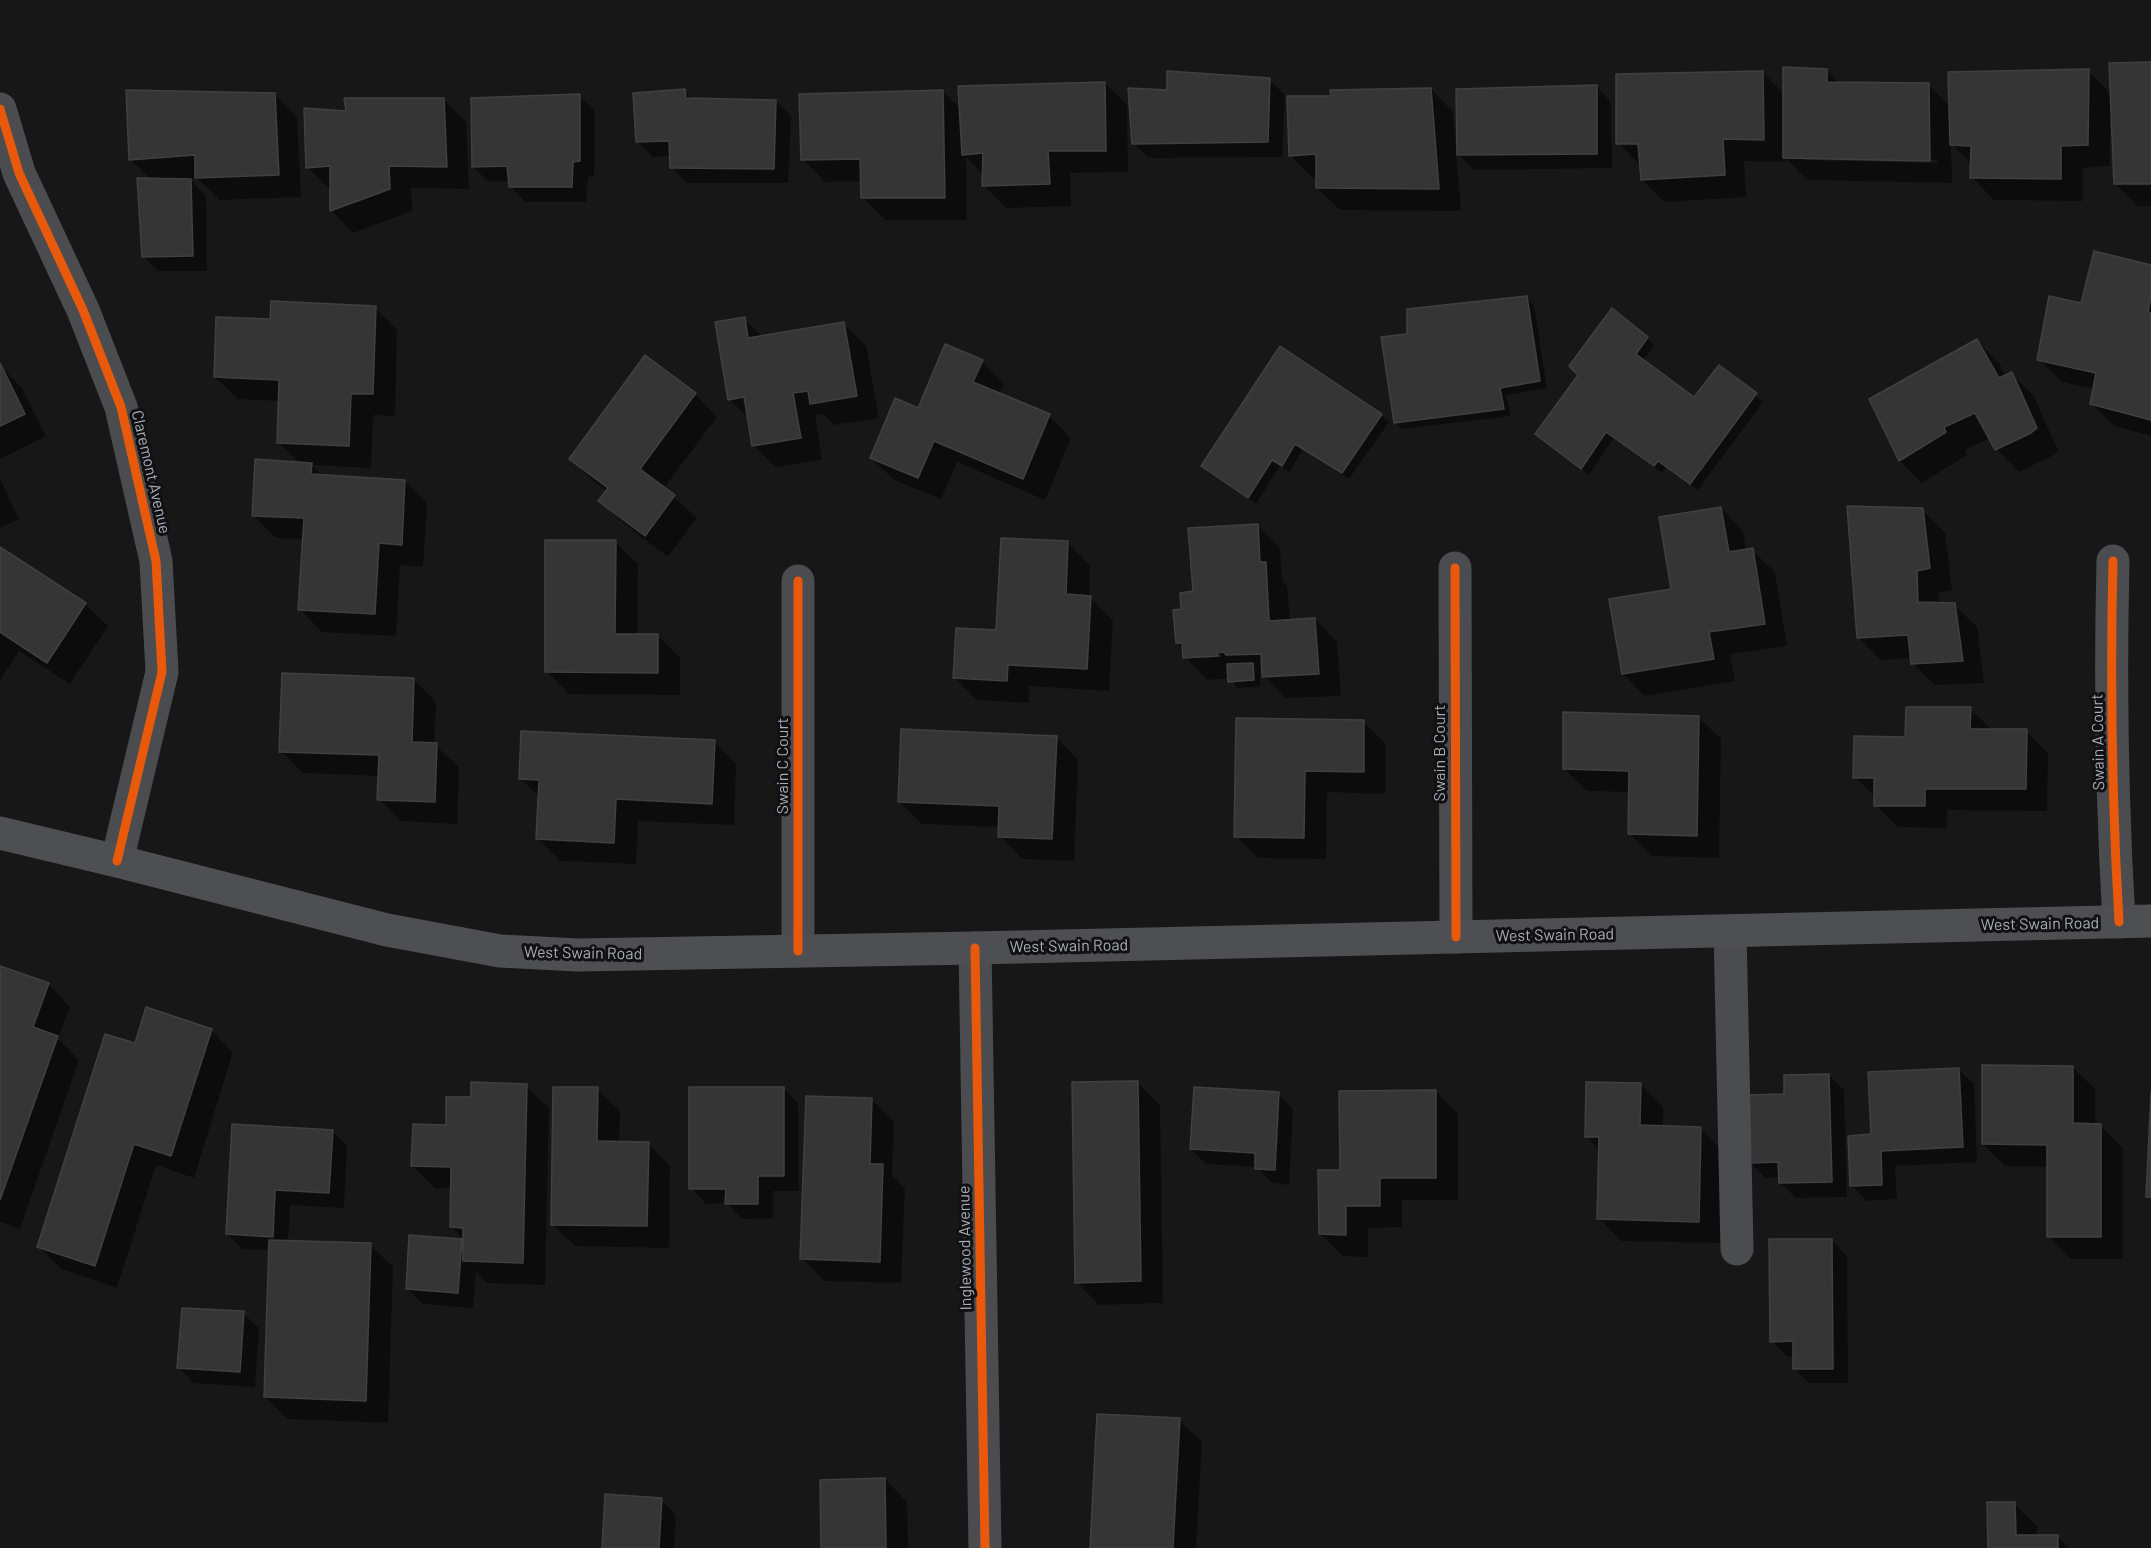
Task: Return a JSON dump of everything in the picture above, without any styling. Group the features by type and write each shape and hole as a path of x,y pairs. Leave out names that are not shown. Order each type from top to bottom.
{"main road":[{"name":"West Swain Road","path":"0,833 387,930 500,951 578,955 2135,922"}],"street":[{"name":"Claremont Avenue","path":"0,109 19,173 84,310 121,407 156,561 162,672 117,861"},
{"name":"Swain A Court","path":"2113,561 2111,641 2114,807 2135,922"},
{"name":"Swain B Court","path":"1455,568 1456,937"},
{"name":"Swain C Court","path":"798,582 798,951"},
{"path":"1730,931 1737,1249"},
{"name":"Inglewood Avenue","path":"975,948 985,1548"}],"building":[{"path":"2151,62 2151,184 2114,184 2109,63"},
{"path":"1783,67 1827,69 1827,82 1929,83 1930,161 1783,158"},
{"path":"2089,69 2088,145 2061,146 2061,179 1970,178 1971,146 1950,145 1948,72"},
{"path":"1167,71 1270,78 1268,142 1132,144 1128,88 1167,90"},
{"path":"1763,71 1764,140 1723,139 1725,175 1641,180 1638,144 1616,144 1616,74"},
{"path":"1105,82 1106,151 1048,151 1050,184 982,186 983,153 962,155 958,86"},
{"path":"1597,85 1597,154 1457,155 1456,89"},
{"path":"1431,88 1439,189 1316,188 1316,154 1289,156 1287,96 1331,96 1330,90"},
{"path":"685,89 686,98 776,100 774,169 670,168 669,141 636,142 633,93"},
{"path":"126,90 275,93 279,175 195,178 195,155 129,160"},
{"path":"943,90 945,198 861,198 860,159 801,160 799,94"},
{"path":"580,94 580,161 573,162 572,187 509,187 507,166 472,167 471,98"},
{"path":"344,98 444,98 447,167 389,166 390,189 330,211 330,166 306,168 304,108 346,111"},
{"path":"137,178 191,179 193,256 142,257"},
{"path":"2094,251 2151,265 2151,295 2148,312 2151,313 2151,420 2090,404 2096,373 2037,360 2049,296 2081,303"},
{"path":"1527,296 1540,381 1500,388 1504,409 1394,423 1381,337 1407,334 1407,309"},
{"path":"271,301 376,306 373,394 351,394 349,446 277,443 279,380 214,377 216,317 270,319"},
{"path":"1612,308 1648,337 1636,354 1694,397 1719,365 1757,393 1690,484 1658,461 1654,466 1606,432 1581,469 1535,434 1578,375 1569,366"},
{"path":"745,317 748,338 844,322 857,396 810,404 808,391 793,393 801,438 752,446 744,397 728,400 715,322"},
{"path":"1977,339 1999,378 2012,372 2037,428 1995,450 1975,413 1944,427 1946,432 1899,461 1869,399"},
{"path":"945,344 983,360 973,382 1050,414 1023,479 934,441 918,478 870,458 895,398 918,408"},
{"path":"1280,346 1382,414 1342,473 1295,444 1282,466 1272,460 1248,498 1201,466"},
{"path":"645,355 696,393 640,469 675,495 645,536 598,501 608,488 569,459"},
{"path":"0,363 25,414 0,426"},
{"path":"255,459 312,463 311,474 405,480 402,545 379,543 375,614 298,610 304,518 252,516"},
{"path":"1847,506 1923,508 1930,568 1917,571 1918,602 1955,603 1963,661 1911,664 1908,635 1857,638"},
{"path":"1721,507 1729,552 1753,548 1765,624 1709,632 1714,659 1622,674 1609,599 1671,589 1659,517"},
{"path":"1258,524 1260,562 1266,562 1269,621 1315,618 1319,674 1262,677 1261,654 1226,655 1224,652 1216,653 1219,656 1183,658 1182,643 1176,643 1173,610 1181,609 1180,593 1193,591 1188,528"},
{"path":"1001,538 1068,541 1066,594 1091,596 1087,669 1008,665 1007,681 953,678 956,628 996,630"},
{"path":"545,540 616,540 615,634 658,634 658,673 545,672"},
{"path":"0,547 86,603 47,663 0,632"},
{"path":"1253,663 1254,680 1228,682 1227,664"},
{"path":"282,673 414,678 412,742 437,743 435,802 377,800 379,755 279,752"},
{"path":"1906,707 1971,707 1970,729 2027,729 2026,789 1925,789 1925,806 1874,806 1874,778 1853,778 1854,736 1905,737"},
{"path":"1563,712 1699,716 1697,836 1628,834 1629,771 1563,769"},
{"path":"1236,718 1364,720 1364,772 1305,771 1304,838 1234,837"},
{"path":"901,729 1057,736 1052,839 998,837 999,806 898,802"},
{"path":"521,731 715,740 712,804 616,799 614,843 536,839 539,780 519,779"},
{"path":"0,966 49,983 33,1027 58,1036 0,1200"},
{"path":"146,1007 212,1029 171,1156 134,1144 95,1266 37,1247 105,1034 135,1043"},
{"path":"1982,1065 2073,1066 2073,1123 2101,1124 2101,1237 2047,1237 2047,1145 1982,1144"},
{"path":"1959,1068 1963,1147 1881,1151 1882,1185 1850,1186 1848,1136 1871,1134 1868,1072"},
{"path":"1829,1074 1832,1182 1779,1183 1778,1162 1749,1163 1747,1095 1784,1094 1784,1075"},
{"path":"1138,1081 1141,1281 1075,1283 1072,1082"},
{"path":"471,1082 527,1084 523,1263 463,1261 463,1228 450,1227 451,1167 411,1166 413,1124 446,1125 446,1097 471,1097"},
{"path":"1586,1082 1641,1083 1640,1125 1701,1127 1699,1222 1597,1219 1599,1137 1585,1137"},
{"path":"553,1087 598,1087 597,1141 649,1142 647,1226 551,1225"},
{"path":"689,1087 784,1087 784,1176 758,1176 758,1204 725,1204 726,1189 689,1189"},
{"path":"1194,1087 1279,1092 1275,1170 1255,1169 1255,1153 1190,1149"},
{"path":"1436,1090 1436,1178 1380,1178 1380,1206 1346,1206 1346,1235 1319,1234 1318,1170 1340,1170 1339,1091"},
{"path":"2151,1093 2151,1197 2146,1197"},
{"path":"806,1096 872,1098 870,1164 883,1164 880,1262 800,1259"},
{"path":"232,1124 333,1130 329,1193 275,1190 273,1237 226,1234"},
{"path":"409,1235 462,1239 458,1293 406,1289"},
{"path":"1769,1239 1832,1239 1833,1369 1793,1369 1793,1341 1770,1342"},
{"path":"269,1240 371,1243 366,1401 264,1397"},
{"path":"182,1308 244,1311 240,1372 177,1368"},
{"path":"1097,1414 1180,1418 1173,1548 1090,1548"},
{"path":"885,1478 886,1548 821,1548 820,1480"},
{"path":"605,1494 662,1498 659,1548 602,1548"},
{"path":"1987,1502 2015,1502 2016,1535 2058,1535 2058,1548 1988,1548"}],"cycle path":[{"path":"0,109 19,173 83,310 121,407 156,561 162,672 117,861"},
{"path":"2113,561 2112,742 2119,922"},
{"path":"1455,568 1456,937"},
{"path":"798,581 798,951"},
{"path":"975,948 985,1548"}]}
